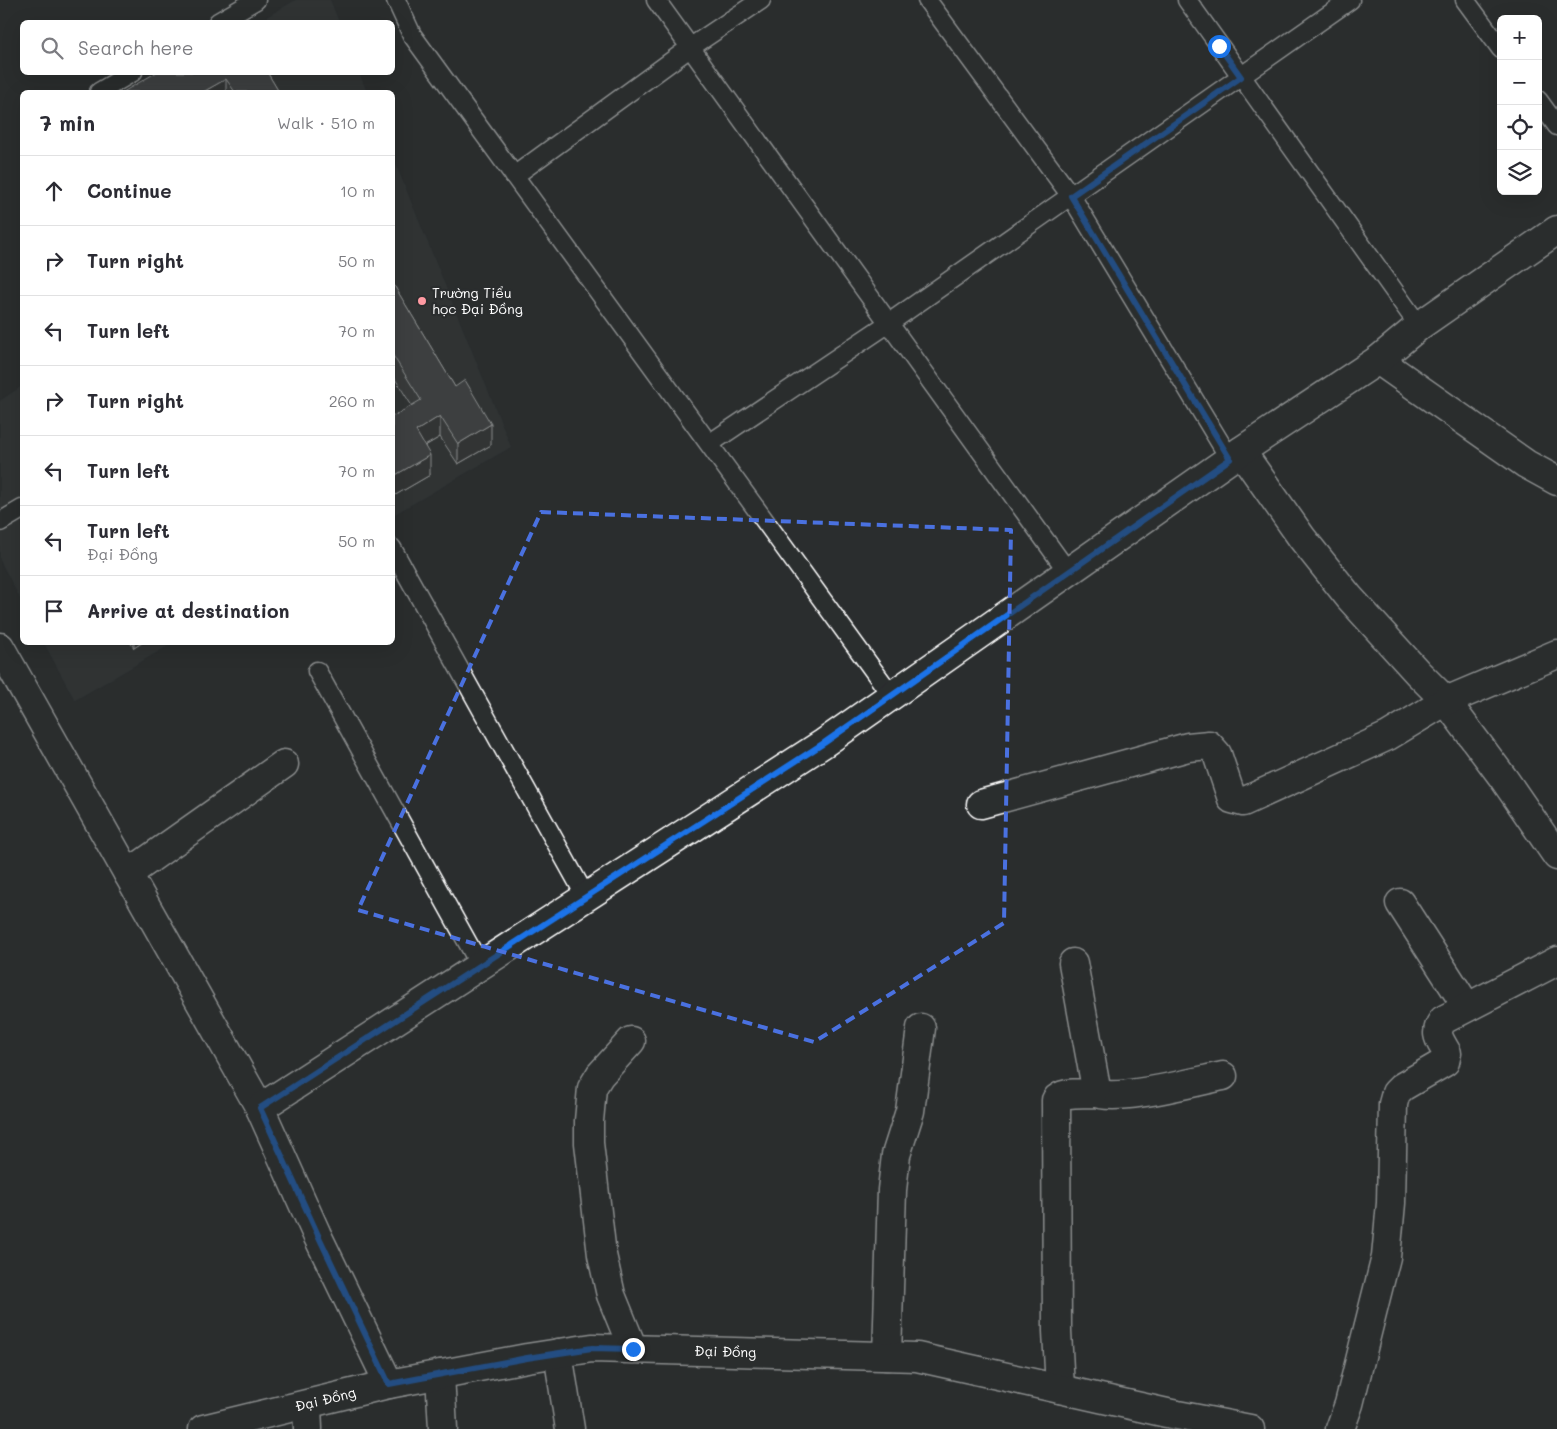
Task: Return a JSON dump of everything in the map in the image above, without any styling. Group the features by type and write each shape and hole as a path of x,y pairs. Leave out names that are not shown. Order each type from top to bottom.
{"street":[{"path":"260,1108 824,743 1235,455 1378,360 1419,326 1557,230"},
{"path":"1378,360 1526,464 1557,481"},
{"path":"1235,455 1349,597 1446,701 1504,779 1557,856"},
{"path":"0,647 260,1108 389,1384"},
{"path":"981,804 1188,747 1209,745 1216,754 1232,800 1243,802 1388,736 1446,701 1557,654"},
{"path":"128,874 284,764"},
{"path":"1400,903 1467,1007"},
{"path":"1340,1429 1349,1404 1386,1257 1391,1203 1393,1104 1396,1094 1402,1087 1446,1062 1447,1054 1438,1036 1438,1027 1443,1020 1557,961"},
{"path":"1073,963 1096,1088 1094,1092"},
{"path":"887,1356 892,1190 896,1155 910,1111 921,1028"},
{"path":"631,1041 600,1075 592,1088 589,1143 603,1262 612,1295 633,1349"},
{"path":"1060,1389 1057,1331 1056,1100 1063,1094 1094,1092 1103,1095 1130,1095 1223,1076"},
{"name":"Đại Đồng","path":"203,1429 308,1417 389,1384 592,1348 917,1357 1250,1429"},
{"path":"558,1353 570,1429"},
{"path":"440,1374 443,1429"}],"lane":[{"path":"221,20 256,0"},
{"path":"396,0 412,35 892,696"},
{"path":"656,0 1068,572"},
{"path":"514,176 691,48 761,0"},
{"path":"927,0 1071,196 1235,455"},
{"path":"1186,0 1419,326"},
{"path":"709,444 889,323 1350,0"},
{"path":"1465,0 1497,44"},
{"path":"102,90 128,75"},
{"path":"1542,105 1557,126"},
{"path":"0,522 20,510"},
{"path":"395,553 586,897"},
{"path":"317,671 480,966"}],"highlighted area":[{"path":"541,512 1011,530 1004,923 814,1042 358,910"}],"shaded area":[{"path":"296,0 330,0 338,20 261,20"},
{"path":"167,75 360,75 366,90 141,90"},
{"name":"Trường Tiểu học Đại Đồng","path":"395,162 511,447 395,514"},
{"path":"20,387 20,598 0,560 0,401"},
{"path":"45,645 170,645 75,700"}],"building":[{"path":"152,75 269,75 278,90 234,90 226,79 207,90 126,90"},
{"path":"395,287 455,387 465,380 491,424 458,444 440,416 416,431 430,455 395,475 395,415 421,400 395,359"}],"place":[{"name":"Trường Tiểu học Đại Đồng","path":"422,301"}],"route":[{"path":"633,1349 592,1348 527,1358 389,1384 260,1108 824,743 1230,459 1071,196 1241,77 1219,46"}]}
